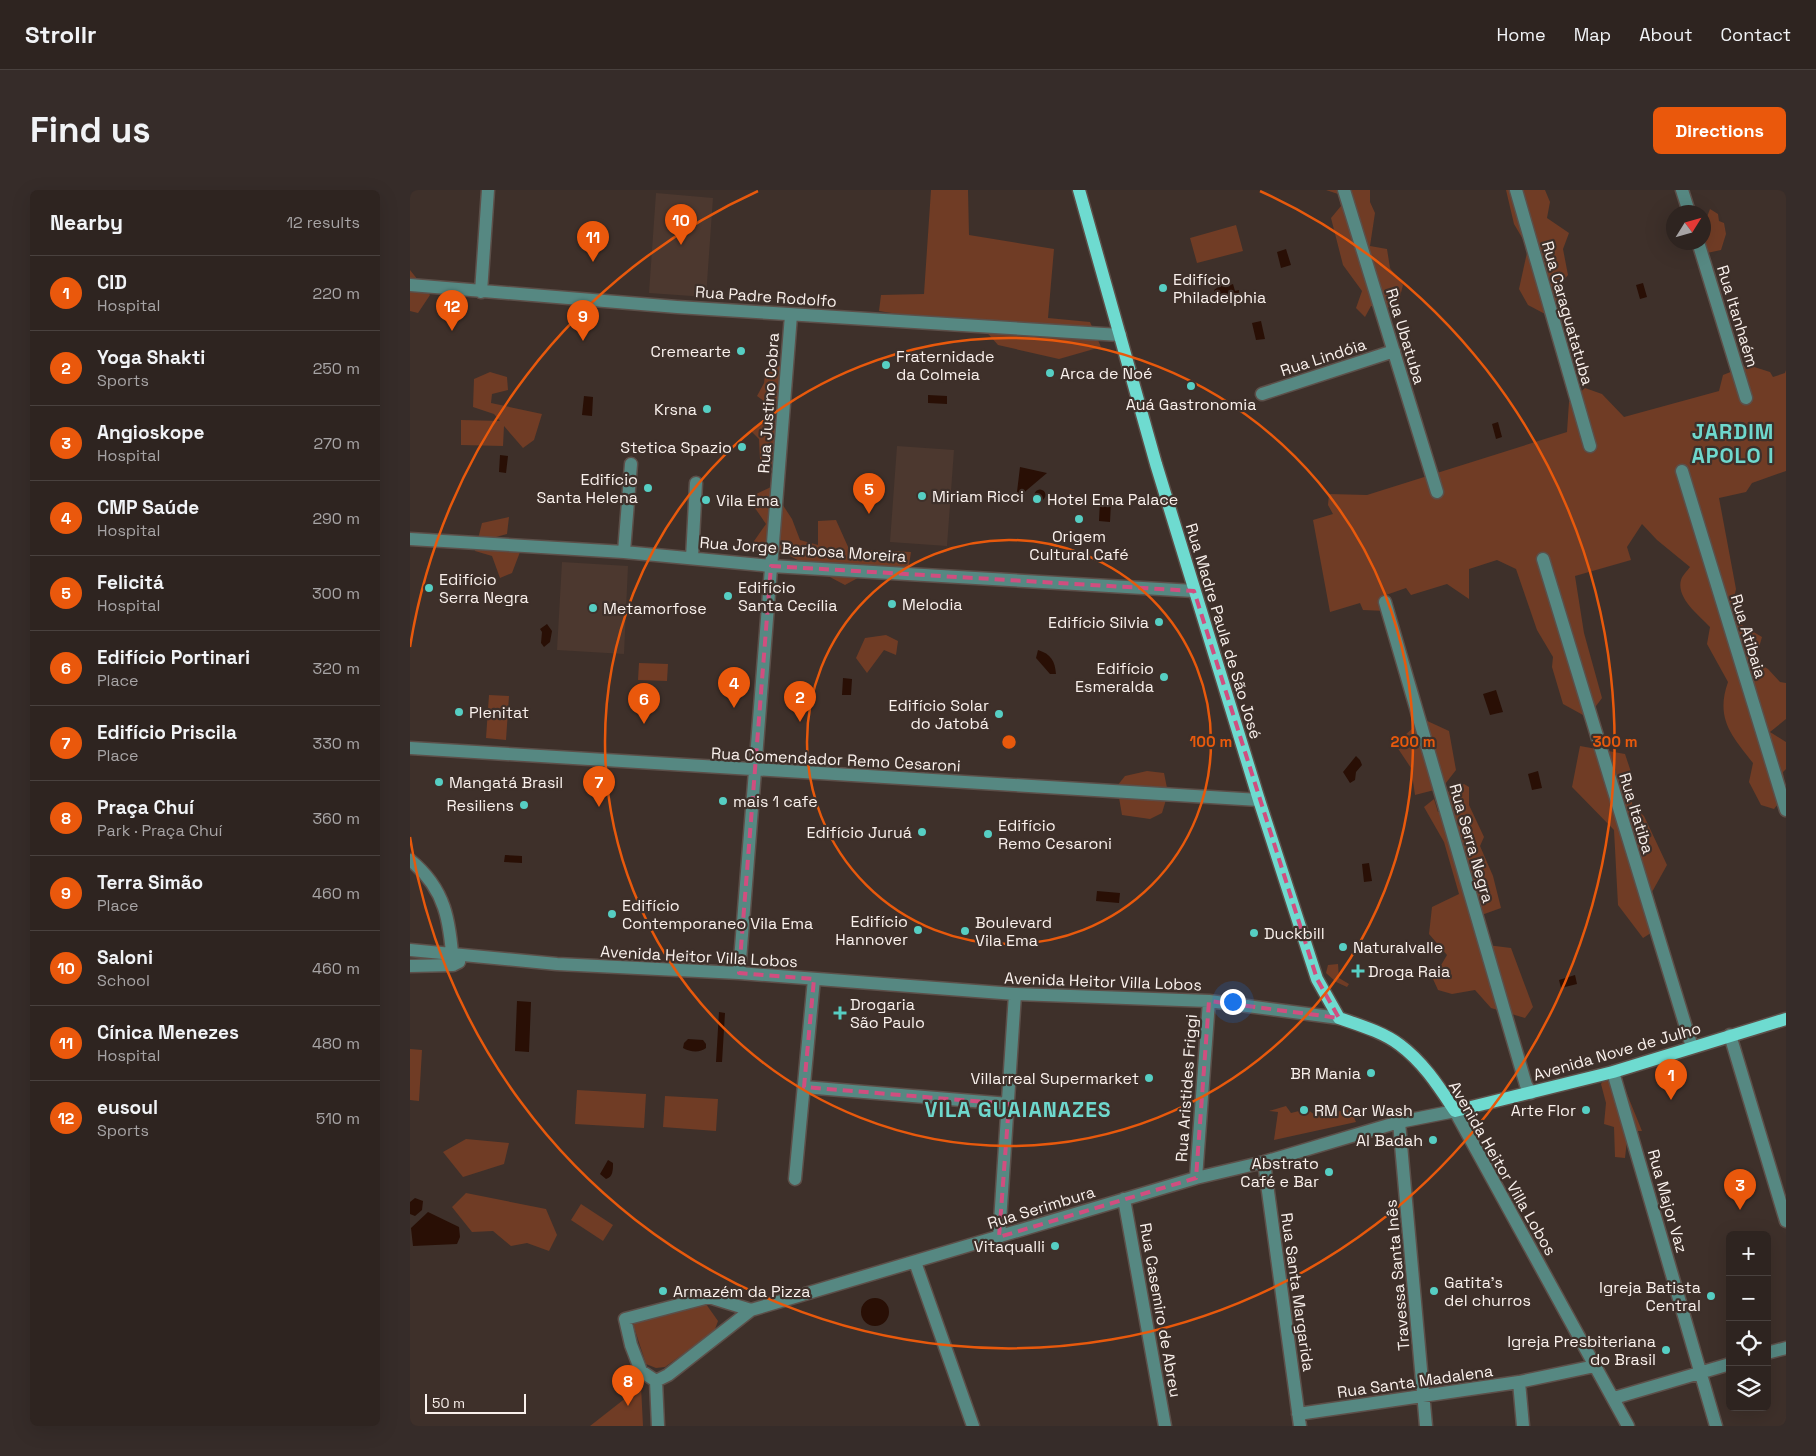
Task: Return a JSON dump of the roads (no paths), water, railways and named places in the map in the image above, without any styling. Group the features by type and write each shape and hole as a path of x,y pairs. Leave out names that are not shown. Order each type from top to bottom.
{"main road":[{"name":"Rua Madre Paula de São José","path":"1079,190 1194,591 1259,800 1317,979 1339,1018"},
{"name":"Avenida Heitor Villa Lobos","path":"1339,1018 1368,1028 1400,1044 1432,1076 1455,1111"},
{"name":"Avenida Nove de Julho","path":"1455,1111 1613,1072 1786,1019"}],"street":[{"path":"481,292 488,190"},
{"name":"Rua Ubatuba","path":"1344,190 1437,492"},
{"name":"Rua Caraguatatuba","path":"1516,190 1590,446"},
{"path":"1682,190 1687,205"},
{"name":"Rua Itanhaém","path":"1700,250 1746,398"},
{"name":"Rua Padre Rodolfo","path":"410,285 791,315 1120,335"},
{"name":"Rua Justino Cobra","path":"739,973 791,315"},
{"name":"Rua Lindóia","path":"1262,394 1394,351"},
{"path":"624,552 631,464"},
{"name":"Rua Atibaia","path":"1682,471 1786,810"},
{"path":"692,558 696,483"},
{"name":"Rua Jorge Barbosa Moreira","path":"410,539 624,552 770,566 1194,591"},
{"name":"Rua Itatiba","path":"1543,559 1692,1047"},
{"name":"Rua Serra Negra","path":"1385,602 1526,1085 1531,1093"},
{"name":"Rua Comendador Remo Cesaroni","path":"410,748 1259,800"},
{"path":"410,860 431,882 445,908 450,923 453,959"},
{"name":"Avenida Heitor Villa Lobos","path":"410,950 453,959"},
{"name":"Avenida Heitor Villa Lobos","path":"410,966 472,957 566,965 739,973 1015,994 1209,1001 1339,1018"},
{"path":"795,1179 814,979"},
{"path":"999,1237 1015,994"},
{"name":"Rua Aristides Friggi","path":"1196,1178 1209,1001"},
{"path":"1730,1036 1786,1221"},
{"name":"Rua Major Vaz","path":"1613,1072 1716,1426"},
{"path":"804,1087 1009,1104"},
{"name":"Avenida Heitor Villa Lobos","path":"1455,1111 1628,1426"},
{"name":"Rua Serimbura","path":"656,1381 676,1369 751,1310 1196,1178 1264,1162 1399,1122 1455,1111"},
{"name":"Travessa Santa Inês","path":"1399,1122 1426,1426"},
{"name":"Rua Santa Margarida","path":"1264,1162 1299,1420"},
{"name":"Rua Casemiro de Abreu","path":"1124,1199 1165,1426"},
{"path":"916,1262 973,1426"},
{"path":"658,1426 656,1381 641,1371 631,1345 625,1319 709,1297 751,1310"},
{"path":"1771,1352 1786,1348"},
{"path":"1614,1398 1726,1365"},
{"name":"Rua Santa Madalena","path":"1299,1420 1520,1382 1595,1366"},
{"path":"1520,1382 1523,1426"}],"place":[{"name":"Saloni","path":"681,245"},
{"name":"Cínica Menezes","path":"593,262"},
{"name":"Edifício Philadelphia","path":"1163,288"},
{"name":"eusoul","path":"452,331"},
{"name":"Terra Simão","path":"583,341"},
{"name":"Cremearte","path":"741,351"},
{"name":"Fraternidade da Colmeia","path":"886,365"},
{"name":"Arca de Noé","path":"1050,373"},
{"name":"Auá Gastronomia","path":"1191,386"},
{"name":"Krsna","path":"707,409"},
{"name":"Stetica Spazio","path":"742,447"},
{"name":"Edifício Santa Helena","path":"648,488"},
{"name":"Miriam Ricci","path":"922,496"},
{"name":"Hotel Ema Palace","path":"1037,499"},
{"name":"Vila Ema","path":"706,500"},
{"name":"Felicitá","path":"869,514"},
{"name":"Origem Cultural Café","path":"1079,519"},
{"name":"Edifício Serra Negra","path":"429,588"},
{"name":"Edifício Santa Cecília","path":"728,596"},
{"name":"Melodia","path":"892,604"},
{"name":"Metamorfose","path":"593,608"},
{"name":"Edifício Silvia","path":"1159,622"},
{"name":"Edifício Esmeralda","path":"1164,677"},
{"name":"CMP Saúde","path":"734,708"},
{"name":"Plenitat","path":"459,712"},
{"name":"Edifício Solar do Jatobá","path":"999,714"},
{"name":"Yoga Shakti","path":"800,722"},
{"name":"Edifício Portinari","path":"644,724"},
{"name":"Mangatá Brasil","path":"439,782"},
{"name":"mais 1 cafe","path":"723,801"},
{"name":"Resiliens","path":"524,805"},
{"name":"Edifício Priscila","path":"599,807"},
{"name":"Edifício Juruá","path":"922,832"},
{"name":"Edifício Remo Cesaroni","path":"988,834"},
{"name":"Edifício Contemporaneo Vila Ema","path":"612,914"},
{"name":"Edifício Hannover","path":"918,930"},
{"name":"Boulevard Vila Ema","path":"965,931"},
{"name":"Duckbill","path":"1254,933"},
{"name":"Naturalvalle","path":"1343,947"},
{"name":"Droga Raia","path":"1358,971"},
{"name":"Drogaria São Paulo","path":"840,1013"},
{"name":"BR Mania","path":"1371,1073"},
{"name":"Villarreal Supermarket","path":"1149,1078"},
{"name":"CID","path":"1671,1100"},
{"name":"RM Car Wash","path":"1304,1110"},
{"name":"Arte Flor","path":"1586,1110"},
{"name":"Al Badah","path":"1433,1140"},
{"name":"Abstrato Café e Bar","path":"1329,1172"},
{"name":"Angioskope","path":"1740,1210"},
{"name":"Vitaqualli","path":"1055,1246"},
{"name":"Armazém da Pizza","path":"663,1291"},
{"name":"Gatita's del churros","path":"1434,1291"},
{"name":"Igreja Batista Central","path":"1711,1296"},
{"name":"Igreja Presbiteriana do Brasil","path":"1666,1350"},
{"name":"Praça Chuí","path":"628,1406"}],"district":[{"name":"JARDIM APOLO I","path":"1733,444"},
{"name":"VILA GUAIANAZES","path":"1018,1110"}]}
